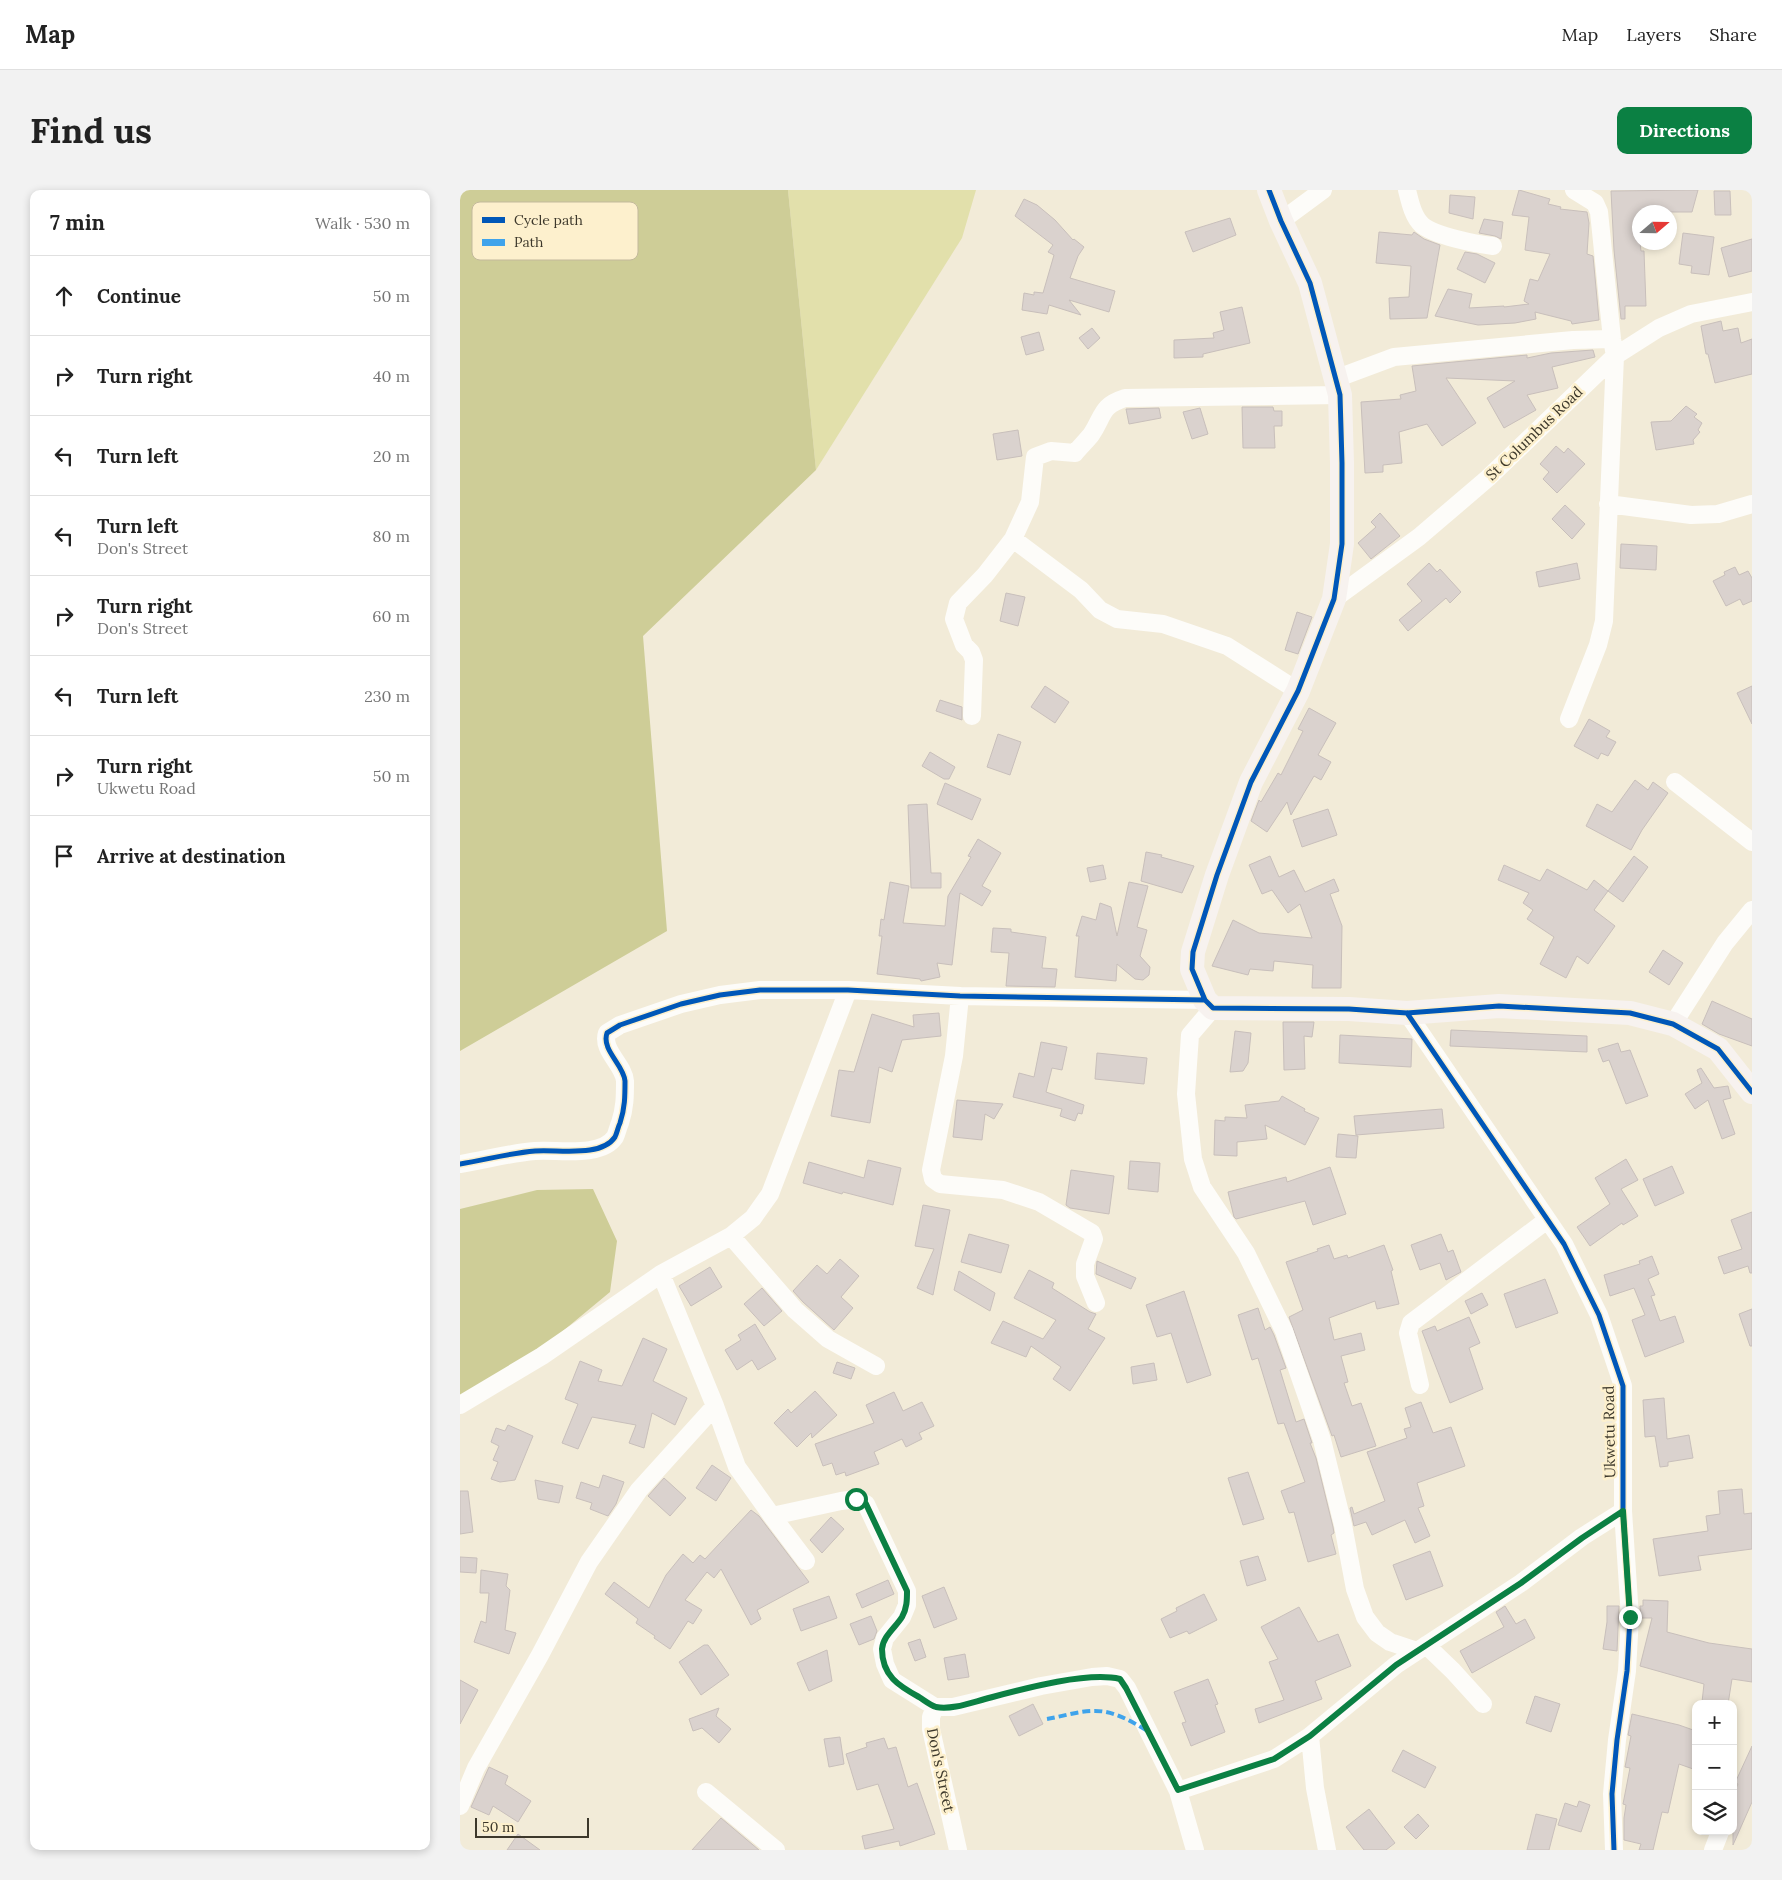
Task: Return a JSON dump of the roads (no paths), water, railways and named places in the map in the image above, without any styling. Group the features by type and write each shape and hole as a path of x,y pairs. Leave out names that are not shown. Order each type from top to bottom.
{"street":[{"path":"1209,1004 1192,969 1193,952 1217,875 1250,782 1298,691 1334,599 1342,544 1342,463 1338,387 1310,283 1281,221 1269,190"},
{"path":"1281,221 1323,190"},
{"path":"1407,190 1410,205 1423,226 1445,235 1493,246"},
{"path":"1569,719 1598,645 1604,621 1613,348 1599,212 1596,203 1574,190"},
{"name":"St Columbus Road","path":"1334,599 1420,537 1488,478 1613,348 1691,314 1752,302"},
{"path":"972,716 974,660 964,645 954,619 958,604 985,575 1013,539 1030,502 1035,457 1051,451 1075,453 1092,434 1103,411 1112,402 1125,398 1338,387 1394,357 1573,340 1613,348"},
{"path":"1608,504 1691,515 1718,514 1752,504"},
{"path":"1013,539 1080,590 1100,610 1117,619 1163,624 1227,646 1298,691"},
{"path":"1675,782 1752,842"},
{"path":"1673,1024 1724,942 1752,910"},
{"path":"460,1164 534,1151 592,1150 607,1145 615,1136 625,1108 624,1075 605,1040 607,1033 620,1025 680,1004 720,994 760,990 848,990 960,996 1349,1009 1407,1013 1499,1006 1630,1013 1673,1024 1718,1049 1752,1092"},
{"path":"460,1405 542,1356 661,1274 731,1236 753,1218 770,1194 848,990"},
{"path":"960,996 954,1056 931,1170 933,1179 940,1184 1003,1190 1039,1202 1092,1233 1094,1239 1085,1264 1085,1276 1096,1303"},
{"path":"1209,1004 1190,1035 1186,1094 1194,1159 1202,1186 1246,1253 1284,1331 1322,1440 1344,1525 1355,1589 1365,1617 1377,1633 1390,1642 1422,1648 1453,1671 1483,1704"},
{"name":"Ukwetu Road","path":"1407,1013 1564,1244 1599,1315 1623,1386 1623,1511 1630,1617 1627,1671 1617,1740 1612,1794 1614,1850"},
{"path":"1420,1385 1408,1333 1411,1323 1547,1220"},
{"path":"731,1236 795,1310 828,1340 876,1366"},
{"path":"661,1274 715,1406 737,1467 806,1561"},
{"path":"460,1806 476,1768 540,1655 589,1562 639,1490 715,1406"},
{"path":"772,1516 856,1499 866,1504 907,1591 907,1605 902,1617 885,1638 882,1649 886,1664 892,1680 935,1707"},
{"path":"1178,1790 1274,1759 1310,1736 1396,1665 1521,1583 1582,1538 1623,1511"},
{"name":"Don's Street","path":"958,1850 930,1730 931,1717 935,1707 953,1707 1040,1686 1107,1676 1120,1679 1126,1688 1178,1790 1195,1850"},
{"path":"1310,1736 1315,1788 1328,1850"},
{"path":"706,1792 776,1850"},
{"path":"1713,1850 1719,1835"}]}
